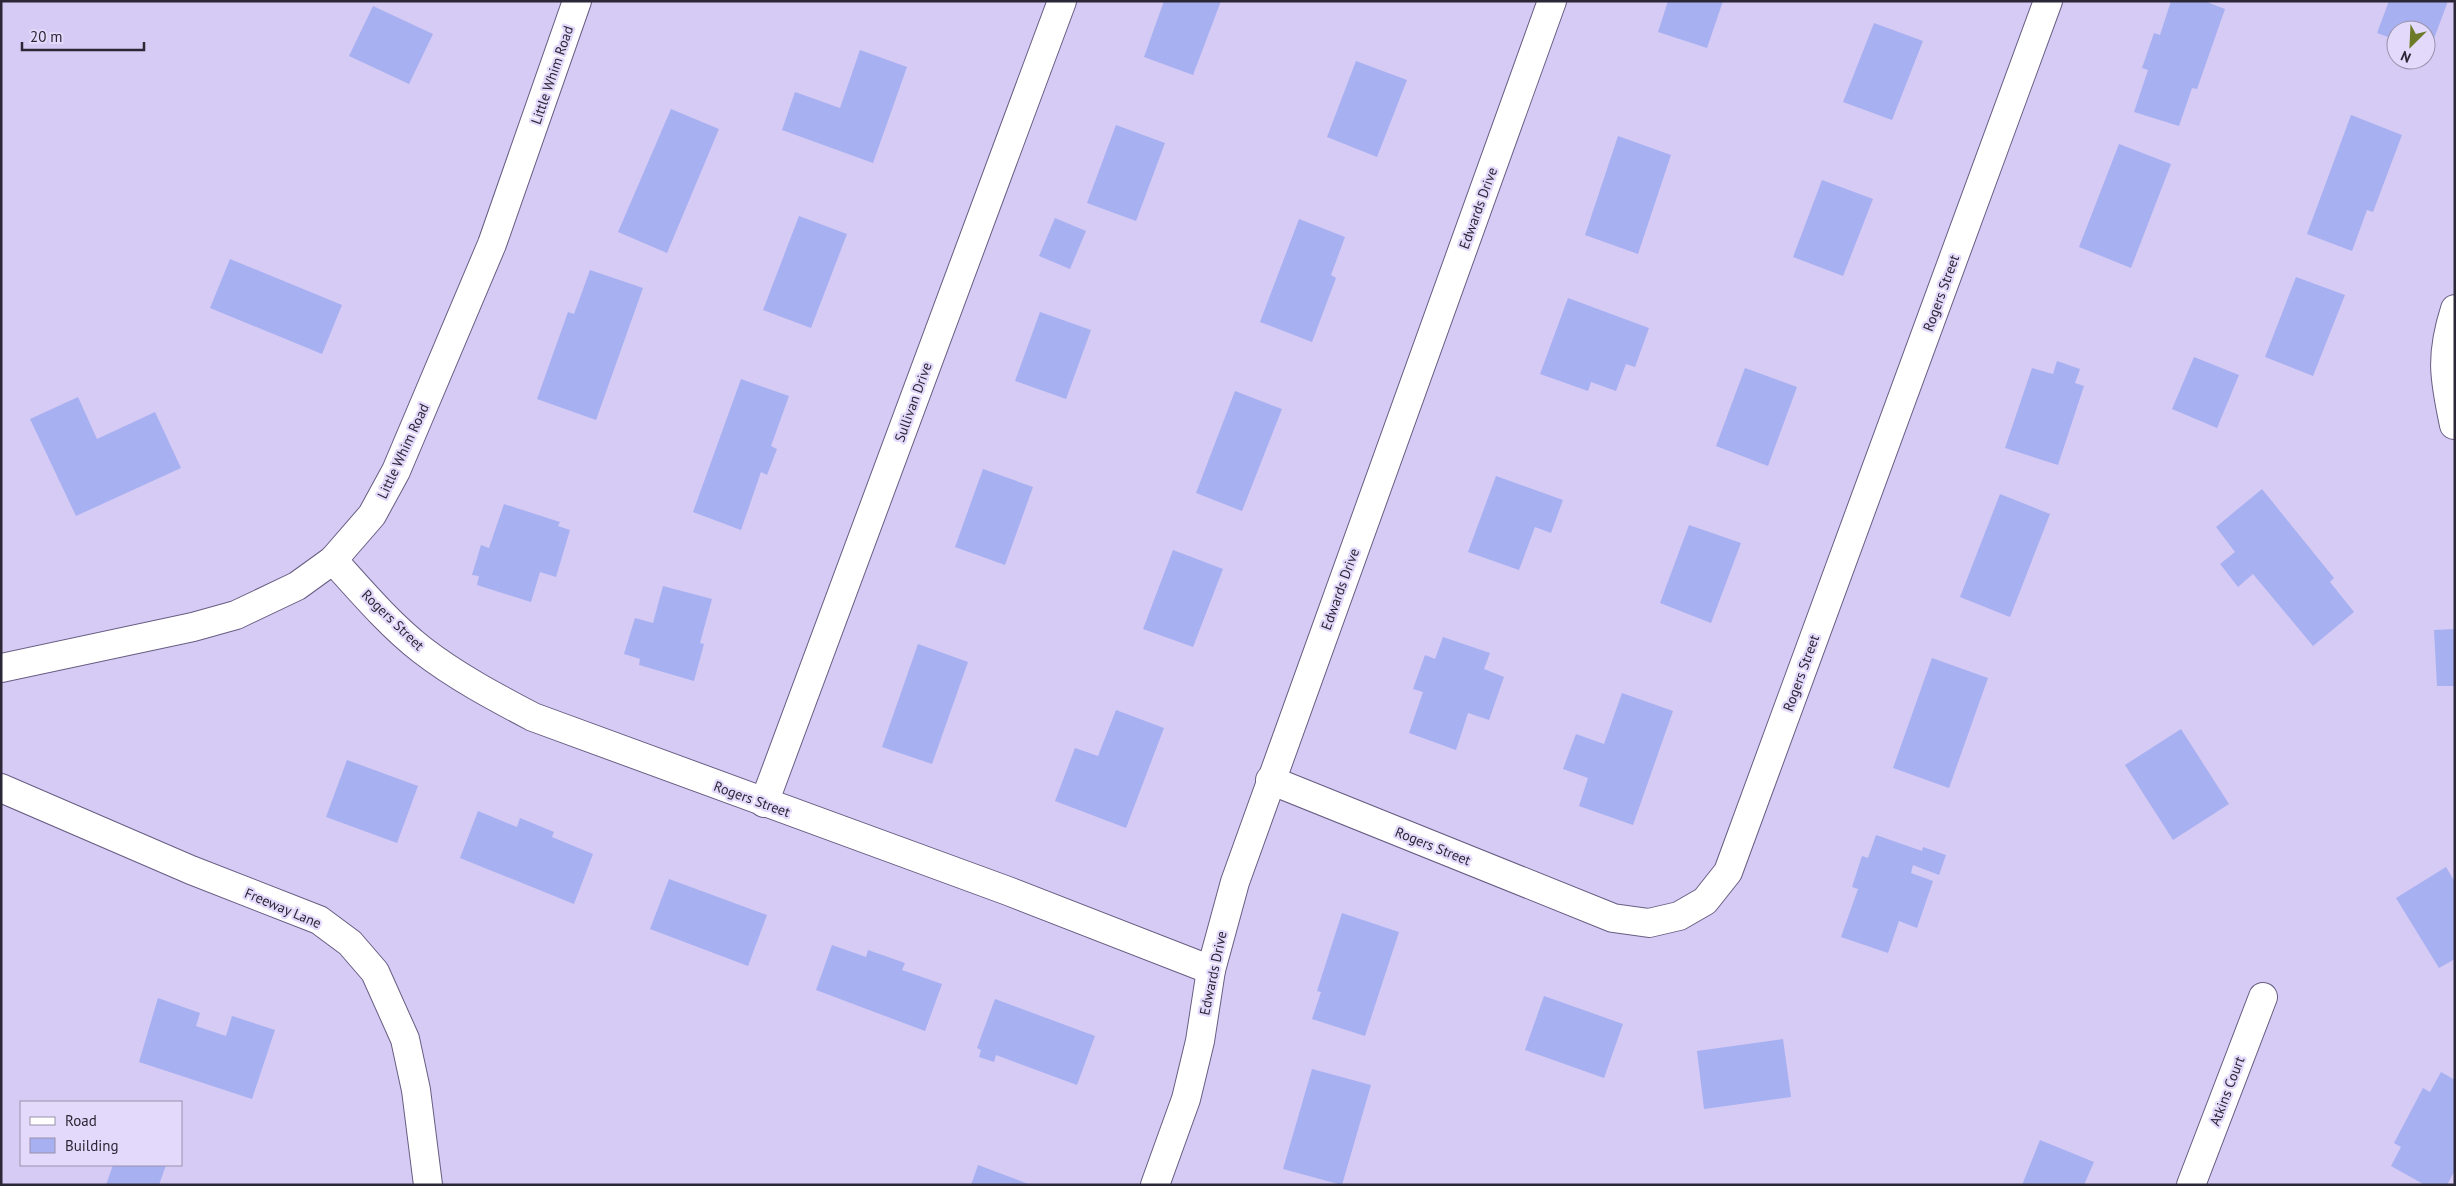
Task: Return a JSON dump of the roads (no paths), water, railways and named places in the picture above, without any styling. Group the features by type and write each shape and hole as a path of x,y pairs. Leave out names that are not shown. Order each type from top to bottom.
{"street":[{"name":"Little Whim Road","path":"1,668 193,627 236,615 297,586 333,560 372,515 396,471 492,244 577,1"},
{"name":"Sullivan Drive","path":"764,803 1062,1"},
{"name":"Edwards Drive","path":"1155,1185 1186,1099 1200,1041 1211,970 1235,882 1270,780 1552,1"},
{"name":"Rogers Street","path":"1270,780 1613,918 1649,923 1679,916 1705,901 1728,872 2048,1"},
{"path":"2454,425 2444,376 2447,335 2455,309"},
{"name":"Rogers Street","path":"333,560 395,626 422,649 469,683 533,718 1008,891 1211,970"},
{"name":"Freeway Lane","path":"1,788 190,870 319,920 350,943 375,972 405,1039 416,1090 428,1185"},
{"name":"Atkins Court","path":"2191,1185 2263,997"}]}
